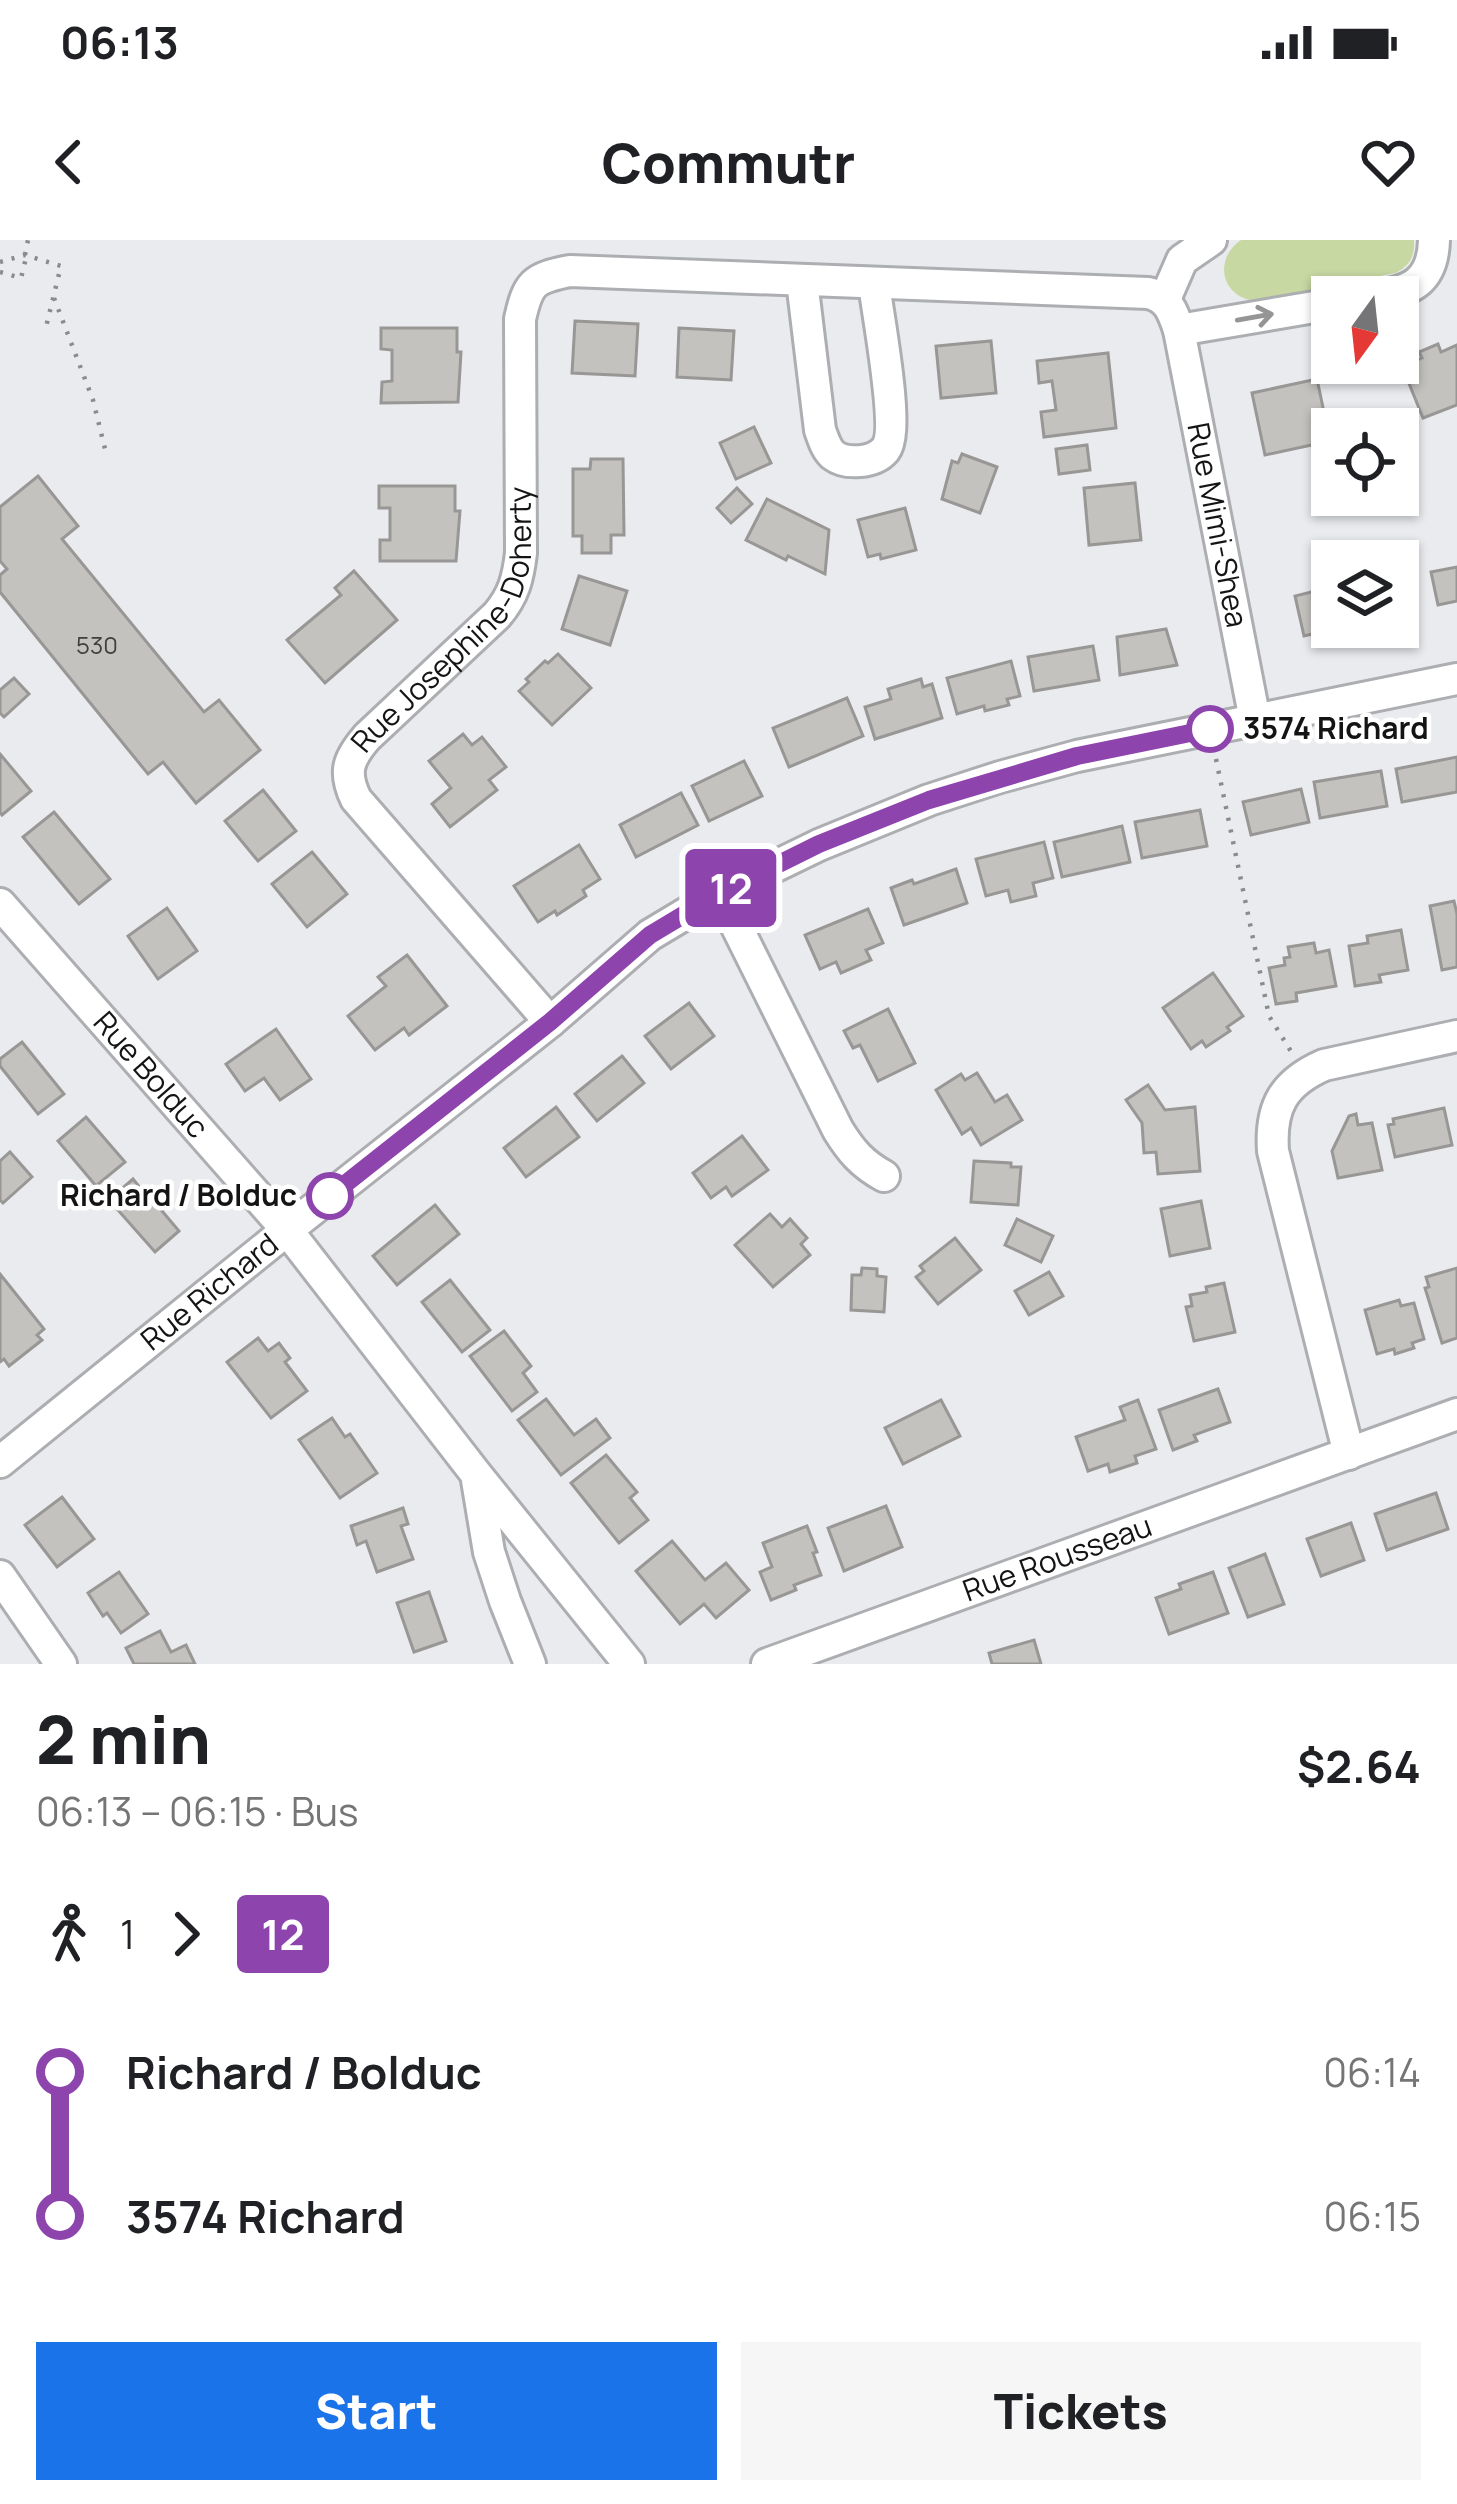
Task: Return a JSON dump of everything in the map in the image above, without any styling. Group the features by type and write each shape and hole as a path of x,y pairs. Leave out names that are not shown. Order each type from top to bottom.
{"street":[{"path":"874,283 891,434 885,450 852,461 836,457 820,430 802,281 874,283 1148,293 1165,299 1182,260 1211,240"},
{"path":"1419,281 1429,270 1434,240"},
{"name":"Rue Josephine-Doherty","path":"550,1022 356,799 348,782 349,767 367,737 512,598 521,553 520,320 531,284 543,276 570,271 802,281"},
{"name":"Rue Mimi-Shea","path":"1165,299 1179,330 1256,719"},
{"path":"1179,330 1311,308"},
{"name":"Rue Richard","path":"0,1462 550,1022 650,935 720,893 819,844 929,800 1077,756 1457,679"},
{"path":"720,893 838,1130 863,1164 884,1176"},
{"name":"Rue Bolduc","path":"0,904 287,1230 629,1664"},
{"path":"1349,1454 1273,1151 1275,1111 1282,1096 1306,1072 1457,1036"},
{"name":"Rue Rousseau","path":"767,1664 1457,1414"},
{"name":"Rue Bolduc","path":"476,1474 489,1552 530,1664"},
{"path":"0,1576 61,1664"}],"path":[{"path":"0,272 21,278 28,240"},
{"path":"0,262 26,255 62,266 46,327"},
{"path":"54,298 87,382 107,457"},
{"path":"1210,729 1269,1016 1306,1072"}],"green space":[{"path":"1241,240 1414,240 1408,264 1395,273 1311,276 1311,290 1256,301 1228,285 1224,267"}],"building":[{"path":"575,321 638,324 635,376 572,373"},
{"path":"381,328 457,328 457,352 461,352 458,402 381,403 382,382 392,381 392,350 381,349"},
{"path":"679,328 734,331 731,380 677,377"},
{"path":"991,341 996,393 941,398 936,346"},
{"path":"1438,344 1441,352 1457,345 1457,405 1423,418 1409,384 1419,384 1419,352"},
{"path":"1108,353 1116,428 1044,437 1041,412 1056,410 1052,381 1039,383 1037,361"},
{"path":"1311,380 1318,384 1323,408 1311,408 1311,445 1265,455 1252,393"},
{"path":"754,427 771,463 736,479 720,443"},
{"path":"1087,445 1090,470 1059,474 1056,449"},
{"path":"962,454 997,467 980,513 942,499 952,461 958,463"},
{"path":"591,459 623,459 624,535 611,535 611,553 582,553 582,536 573,536 573,469 590,469"},
{"path":"38,476 78,526 62,539 204,712 219,700 260,750 196,803 163,762 148,774 0,592 0,575 7,569 0,561 0,507"},
{"path":"1135,483 1141,540 1089,545 1084,488"},
{"path":"379,486 455,486 455,511 460,511 456,561 380,561 380,540 390,540 390,508 379,508"},
{"path":"737,488 752,504 731,523 717,508"},
{"path":"767,499 829,530 825,574 746,540"},
{"path":"905,508 916,550 881,559 880,554 868,557 858,520"},
{"path":"1457,567 1457,601 1438,605 1431,572"},
{"path":"354,571 397,620 325,683 287,640 341,595 335,588"},
{"path":"579,576 627,591 610,645 562,629"},
{"path":"1311,592 1311,634 1304,636 1295,596"},
{"path":"1166,629 1177,665 1120,675 1117,637"},
{"path":"1093,646 1099,680 1034,691 1028,657"},
{"path":"558,654 591,688 552,725 519,691 529,682 526,679"},
{"path":"1011,661 1020,696 1007,699 1009,705 957,714 947,678"},
{"path":"14,678 29,694 4,717 0,690"},
{"path":"921,679 923,687 932,684 942,718 875,739 865,707 891,699 888,689"},
{"path":"847,698 863,736 789,767 773,728"},
{"path":"463,734 472,745 482,737 506,767 489,780 497,790 450,827 432,804 451,788 429,761"},
{"path":"0,754 31,791 2,815 0,812"},
{"path":"1457,757 1457,792 1402,802 1396,769"},
{"path":"744,761 762,796 709,821 692,786"},
{"path":"1381,771 1387,806 1320,818 1314,782"},
{"path":"1301,789 1309,822 1251,835 1243,802"},
{"path":"263,790 296,831 258,861 225,821"},
{"path":"681,793 698,825 636,857 620,825"},
{"path":"1200,810 1207,846 1142,858 1135,822"},
{"path":"54,812 110,879 79,904 23,837"},
{"path":"1122,826 1130,862 1062,877 1054,842"},
{"path":"1044,842 1053,878 1033,883 1036,896 1011,902 1008,890 986,896 976,859"},
{"path":"579,845 600,879 583,890 586,896 538,922 514,886"},
{"path":"312,852 347,894 307,927 272,884"},
{"path":"956,869 967,903 904,925 891,888"},
{"path":"1454,901 1457,967 1442,970 1430,906"},
{"path":"167,908 197,951 158,979 128,936"},
{"path":"868,909 883,943 866,950 871,960 841,973 836,962 820,969 805,935"},
{"path":"1401,930 1408,970 1379,975 1381,982 1355,986 1349,946 1368,943 1367,936"},
{"path":"1314,943 1316,953 1329,950 1336,986 1296,993 1297,1001 1276,1004 1269,968 1285,965 1284,958 1290,957 1288,947"},
{"path":"407,955 447,1006 409,1035 404,1028 375,1050 348,1016 386,986 378,977"},
{"path":"1213,973 1243,1016 1206,1047 1202,1041 1191,1049 1163,1008"},
{"path":"689,1003 714,1036 671,1069 645,1036"},
{"path":"888,1009 915,1063 878,1081 860,1045 853,1048 844,1031"},
{"path":"276,1029 311,1079 280,1100 264,1078 245,1091 226,1064"},
{"path":"22,1042 64,1094 38,1114 0,1066 0,1059"},
{"path":"622,1056 644,1083 597,1121 575,1094"},
{"path":"977,1073 995,1102 1007,1095 1022,1120 981,1145 971,1128 962,1134 936,1090 961,1074 965,1080"},
{"path":"1148,1085 1165,1110 1195,1107 1200,1171 1158,1174 1156,1152 1144,1153 1142,1123 1126,1100"},
{"path":"556,1107 579,1137 526,1177 504,1148"},
{"path":"1444,1108 1452,1145 1395,1157 1388,1125 1394,1124 1393,1119"},
{"path":"1356,1114 1358,1125 1372,1123 1382,1170 1338,1178 1332,1151 1349,1116"},
{"path":"86,1117 125,1162 96,1186 58,1141"},
{"path":"742,1136 768,1170 732,1196 726,1187 711,1198 693,1173"},
{"path":"10,1152 32,1177 3,1203 0,1161"},
{"path":"974,1161 1021,1167 1018,1205 971,1202"},
{"path":"133,1179 145,1194 150,1189 179,1231 155,1252 109,1200"},
{"path":"1201,1201 1210,1248 1170,1256 1161,1209"},
{"path":"435,1205 459,1234 397,1285 373,1256"},
{"path":"770,1214 782,1227 790,1219 807,1238 801,1244 810,1255 773,1287 735,1245"},
{"path":"1017,1219 1053,1236 1041,1262 1005,1245"},
{"path":"955,1238 981,1270 938,1304 916,1277 924,1271 920,1266"},
{"path":"862,1268 877,1269 877,1276 886,1277 884,1312 851,1310 852,1275 861,1275"},
{"path":"1457,1268 1457,1338 1442,1343 1426,1277"},
{"path":"1049,1272 1063,1296 1029,1315 1015,1291"},
{"path":"0,1274 44,1329 37,1335 42,1340 9,1366 4,1359 0,1362"},
{"path":"450,1280 490,1330 462,1352 422,1302"},
{"path":"1224,1283 1235,1332 1194,1341 1186,1307 1192,1306 1190,1295"},
{"path":"1399,1300 1401,1306 1414,1303 1424,1339 1412,1343 1414,1348 1377,1354 1365,1310"},
{"path":"504,1331 531,1366 523,1373 537,1392 512,1411 470,1356"},
{"path":"258,1338 268,1351 279,1343 290,1358 285,1362 307,1391 271,1418 227,1362"},
{"path":"1218,1389 1230,1422 1194,1435 1197,1441 1173,1450 1159,1410"},
{"path":"546,1399 574,1435 596,1419 610,1438 561,1475 518,1420"},
{"path":"941,1400 960,1436 903,1464 885,1428"},
{"path":"1138,1400 1156,1449 1135,1456 1137,1463 1110,1472 1108,1464 1088,1471 1076,1437 1125,1420 1120,1407"},
{"path":"332,1418 345,1437 350,1434 377,1473 340,1498 299,1440"},
{"path":"606,1455 637,1492 630,1498 648,1520 619,1543 571,1483"},
{"path":"1436,1493 1448,1529 1387,1550 1375,1514"},
{"path":"62,1497 94,1539 57,1567 25,1525"},
{"path":"886,1506 902,1547 844,1571 828,1528"},
{"path":"403,1508 408,1524 401,1526 413,1559 377,1572 366,1541 357,1545 351,1526"},
{"path":"1351,1523 1364,1560 1321,1576 1307,1539"},
{"path":"807,1526 821,1575 771,1600 760,1572 772,1567 763,1543"},
{"path":"672,1541 705,1580 726,1563 749,1590 716,1618 704,1604 680,1624 636,1571"},
{"path":"1265,1554 1284,1604 1248,1617 1229,1568"},
{"path":"119,1572 148,1614 121,1633 88,1593"},
{"path":"1213,1572 1228,1613 1169,1634 1156,1598"},
{"path":"429,1592 446,1641 414,1652 397,1603"},
{"path":"160,1631 171,1652 186,1645 195,1664 134,1664 126,1648"},
{"path":"1034,1640 1041,1664 992,1664 989,1653"}],"bus line":[{"name":"12","path":"330,1196 550,1022 650,935 720,893 819,844 929,800 1077,756 1210,729"}],"place":[{"name":"3574 Richard","path":"1210,729"},
{"name":"Richard / Bolduc","path":"330,1196"}]}
